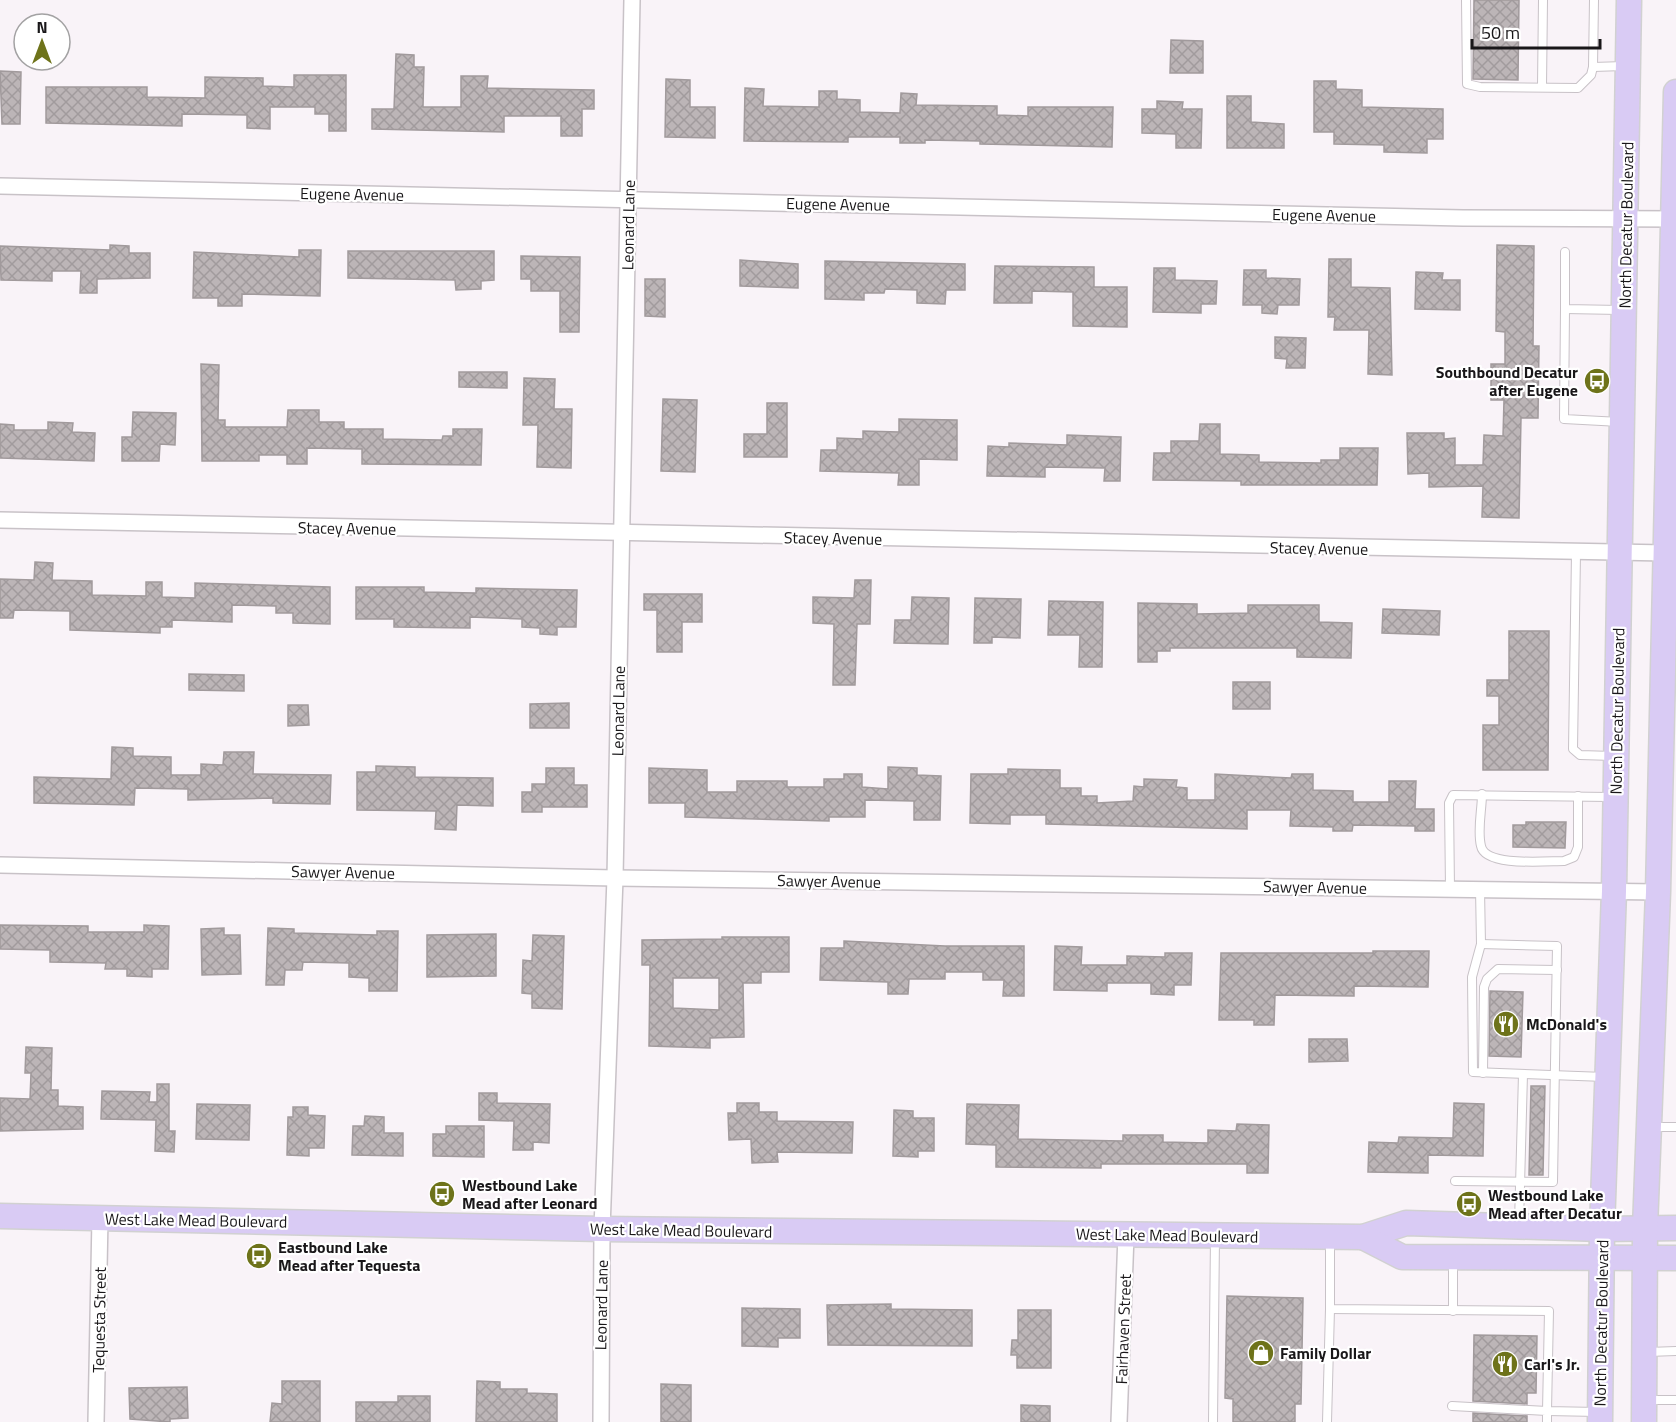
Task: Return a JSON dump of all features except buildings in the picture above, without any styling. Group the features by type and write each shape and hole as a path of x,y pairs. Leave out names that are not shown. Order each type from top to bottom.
{"main road":[{"name":"North Decatur Boulevard","path":"1600,1417 1601,1260 1616,798 1629,0"},
{"path":"1644,1411 1645,1228 1658,892 1675,219 1676,92"},
{"name":"West Lake Mead Boulevard","path":"0,1216 602,1229 1330,1237 1363,1237 1406,1223 1602,1229 1676,1228"},
{"name":"West Lake Mead Boulevard","path":"1363,1237 1402,1257 1601,1260 1676,1258"}],"street":[{"name":"Leonard Lane","path":"601,1422 602,1229 615,878 632,0"},
{"name":"Eugene Avenue","path":"0,186 1463,218 1675,219"},
{"name":"Stacey Avenue","path":"0,520 1620,554 1666,553"},
{"name":"Sawyer Avenue","path":"0,865 615,878 1658,892"},
{"name":"Tequesta Street","path":"96,1422 100,1218"},
{"name":"Fairhaven Street","path":"1119,1422 1126,1235"}],"lane":[{"path":"1466,0 1467,84 1479,87 1578,88 1591,75 1593,67 1594,0"},
{"path":"1542,86 1544,0"},
{"path":"1593,67 1628,66"},
{"path":"1565,252 1564,419 1622,422"},
{"path":"1565,309 1624,310"},
{"path":"1576,553 1573,749 1580,755 1616,756"},
{"path":"1450,889 1449,803 1452,795 1458,793 1616,798"},
{"path":"1482,794 1481,846 1485,854 1496,860 1564,861 1574,857 1578,847 1578,796"},
{"path":"1480,889 1481,944 1472,977 1473,1072 1608,1077"},
{"path":"1455,1181 1553,1182 1557,946 1481,944"},
{"path":"1483,1073 1484,987 1487,979 1498,969 1557,970"},
{"path":"1519,1227 1520,1181 1525,1157 1526,1124 1522,1074"},
{"path":"1545,1104 1555,1104"},
{"path":"1545,1124 1554,1124"},
{"path":"1649,1127 1676,1127"},
{"path":"1544,1141 1554,1141"},
{"path":"1544,1157 1554,1157"},
{"path":"1213,1422 1215,1236"},
{"path":"1327,1422 1330,1237"},
{"path":"1453,1258 1453,1311"},
{"path":"1330,1309 1549,1311 1547,1422"},
{"path":"1644,1352 1676,1351"},
{"path":"1644,1411 1676,1400"},
{"path":"1452,1406 1547,1411 1600,1417"}],"place":[{"name":"Southbound Decatur after Eugene","path":"1597,381"},
{"name":"McDonald's","path":"1506,1024"},
{"name":"Westbound Lake Mead after Leonard","path":"442,1194"},
{"name":"Westbound Lake Mead after Decatur","path":"1469,1204"},
{"name":"Eastbound Lake Mead after Tequesta","path":"259,1256"},
{"name":"Family Dollar","path":"1261,1353"},
{"name":"Carl's Jr.","path":"1505,1364"}]}
